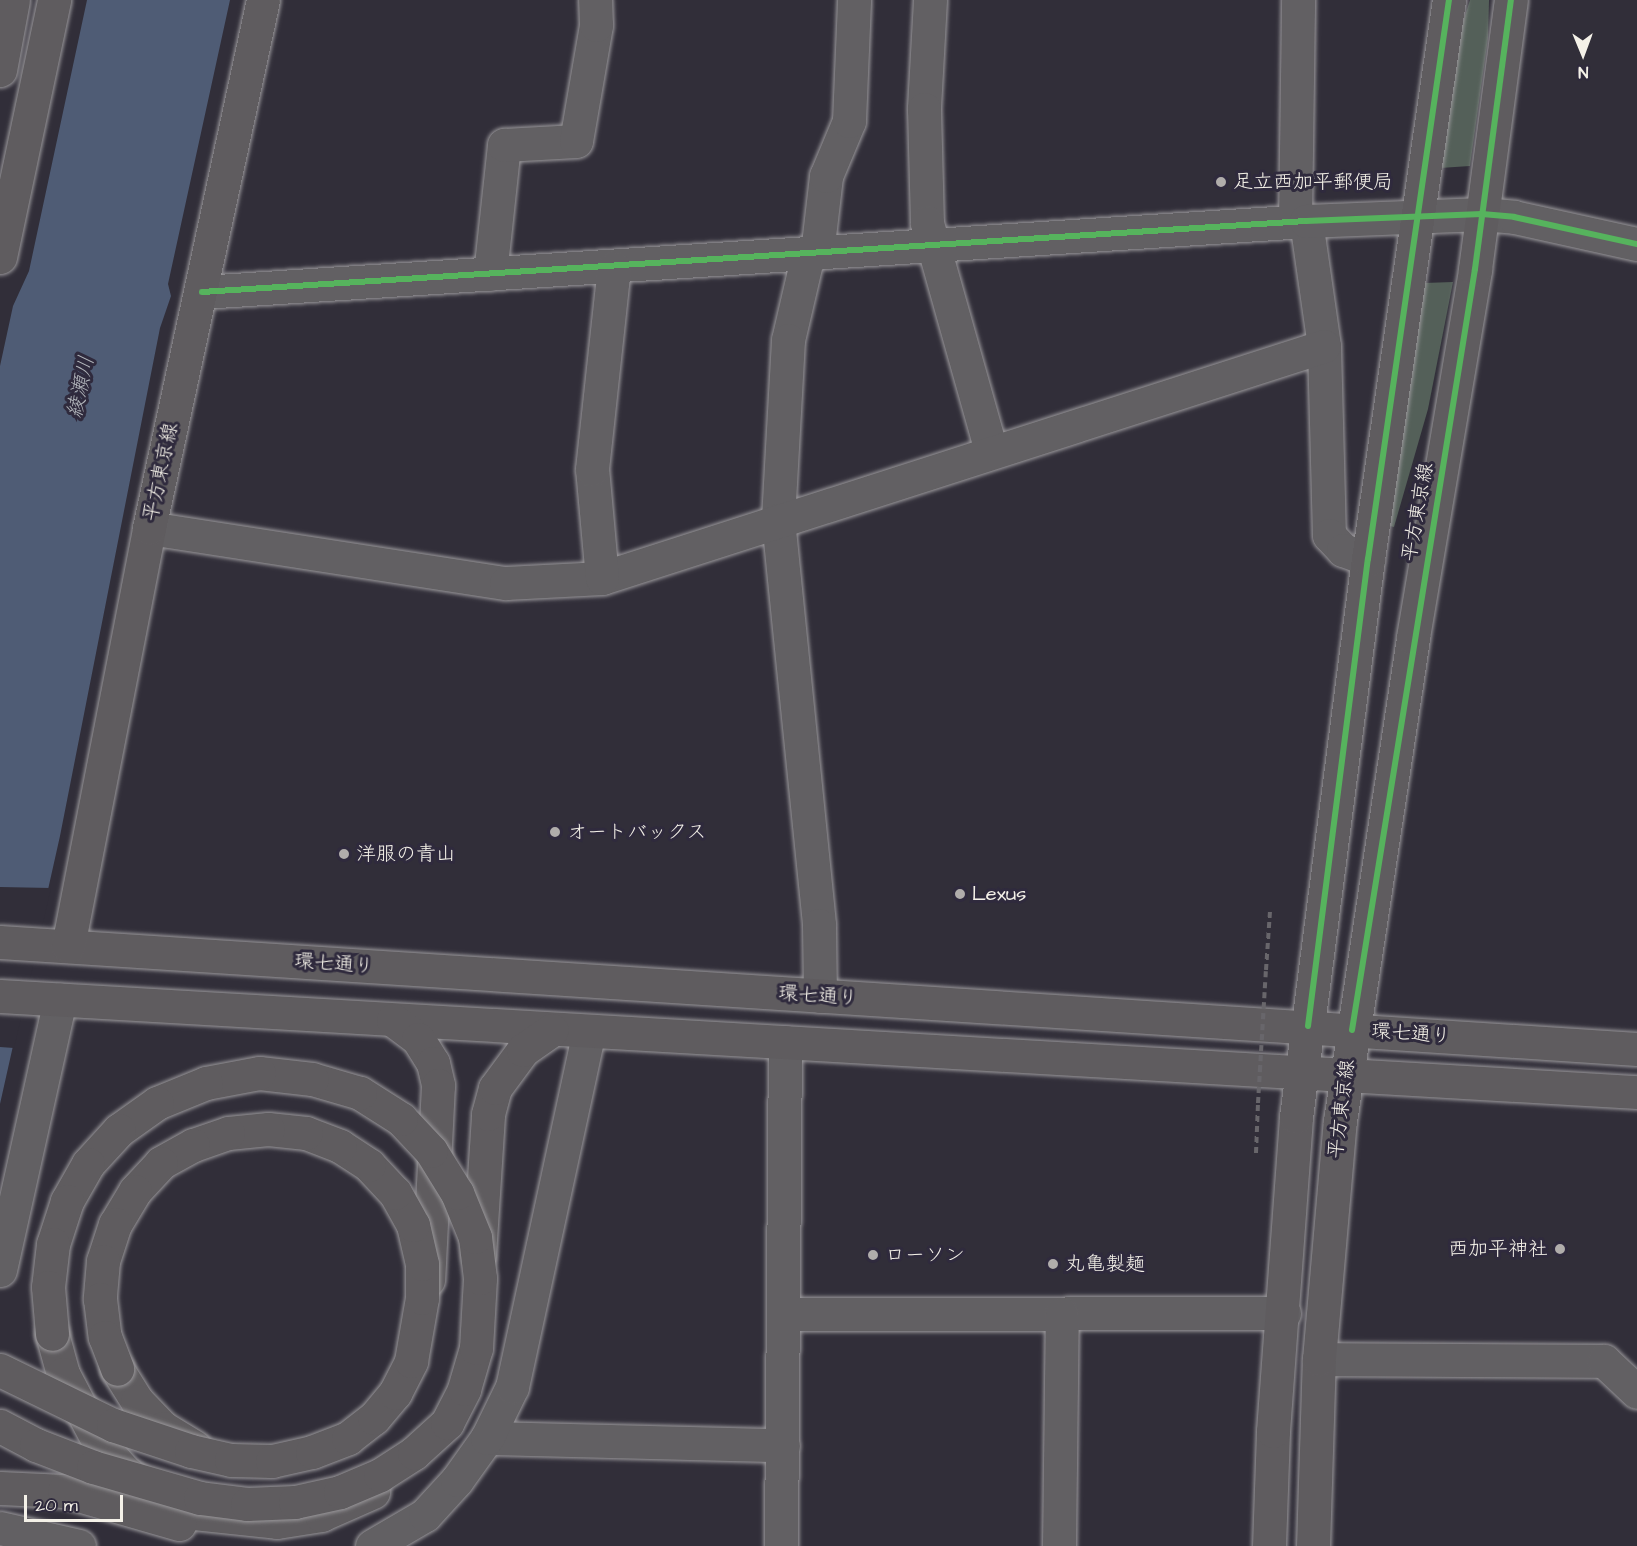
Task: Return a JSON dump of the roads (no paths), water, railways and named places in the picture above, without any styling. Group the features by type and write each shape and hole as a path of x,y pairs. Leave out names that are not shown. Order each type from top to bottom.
{"main road":[{"path":"0,70 13,0"},
{"path":"0,257 54,0"},
{"name":"平方東京線","path":"59,946 148,528 202,292 263,0"},
{"path":"1269,1546 1273,1431 1284,1313 1296,1117 1304,1071 1368,559 1449,0"},
{"name":"平方東京線","path":"1313,1546 1319,1359 1327,1245 1352,1030 1482,214 1511,0"},
{"name":"環七通り","path":"0,942 1637,1049"},
{"path":"0,996 552,1030 1347,1073 1637,1092"},
{"path":"0,1370 113,1425 231,1460 272,1461 312,1452 348,1437 374,1418 395,1393 411,1361 419,1332 420,1320 421,1309 422,1298 422,1264 412,1225 382,1179 340,1146 306,1133 268,1129 228,1133 193,1145 161,1164 135,1191 115,1224 103,1261 100,1299 105,1337 117,1369 137,1401 163,1428 194,1447 234,1456 273,1457 310,1448 346,1433 371,1415 393,1390 407,1360 415,1334 418,1325 421,1316 430,1264 439,1112 433,1063 418,1039 393,1020"},
{"path":"0,1488 64,1491 221,1534 293,1535 330,1524 396,1484 445,1422 464,1389 476,1348 480,1278 475,1238 457,1193 436,1159 401,1119 360,1093 312,1079 259,1073 206,1083 157,1103 119,1130 88,1164 68,1201 52,1244 48,1287 52,1334 63,1374 98,1441 122,1469 155,1496 194,1513 277,1522 321,1515 362,1499 391,1479 418,1454 445,1422 460,1388 473,1346 488,1114 495,1088 523,1050 552,1030"},
{"path":"0,1426 36,1445 152,1485 200,1498 247,1504 295,1502 340,1492 380,1475 414,1453 445,1422"}],"street":[{"path":"490,274 504,145 576,141 596,25 595,0"},
{"path":"820,996 819,925 778,520 788,340 812,253 826,177 849,121 854,0"},
{"path":"930,0 924,109 927,224 942,265 991,450"},
{"path":"1298,0 1300,221 1324,346 1329,535 1343,550 1368,559"},
{"path":"202,292 614,268 1300,221 1482,214 1514,217 1637,244"},
{"path":"602,578 592,469 614,268"},
{"path":"148,528 506,583 602,578 991,450 1324,346"},
{"path":"0,1270 49,999"},
{"path":"372,1546 425,1515 487,1438 512,1387 589,1032"},
{"path":"780,1546 785,1314 785,1042"},
{"path":"785,1314 1284,1313"},
{"path":"1059,1546 1062,1314"},
{"path":"1319,1359 1604,1361 1637,1392"},
{"path":"487,1438 783,1445"},
{"path":"0,1528 79,1546"}],"water":[{"name":"綾瀬川","path":"87,0 230,0 168,284 171,296 160,328 60,836 0,1104 0,366 13,306 29,271"}],"place":[{"name":"足立西加平郵便局","path":"1221,182"},
{"name":"オートバックス","path":"555,832"},
{"name":"洋服の青山","path":"344,854"},
{"name":"Lexus","path":"960,894"},
{"name":"西加平神社","path":"1560,1249"},
{"name":"ローソン","path":"873,1255"},
{"name":"丸亀製麺","path":"1053,1264"}]}
